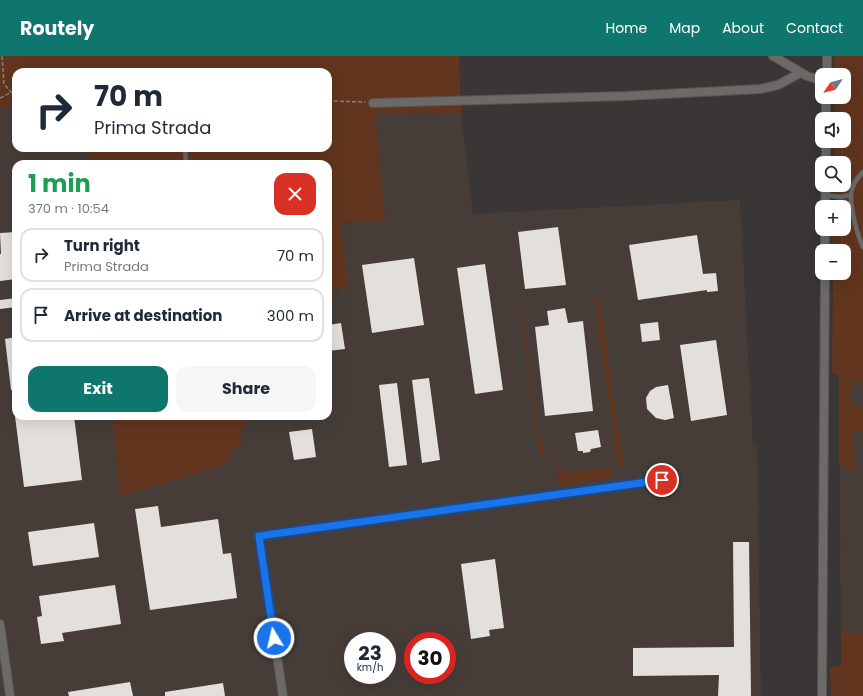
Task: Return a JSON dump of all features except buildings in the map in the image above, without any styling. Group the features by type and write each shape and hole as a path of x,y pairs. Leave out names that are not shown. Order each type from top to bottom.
{"street":[{"path":"773,56 800,73 815,78"},
{"path":"826,68 827,56"},
{"path":"373,103 626,96 760,89 778,86 800,73"},
{"path":"826,195 826,200"},
{"path":"822,696 825,280"},
{"path":"283,696 259,536 662,480"},
{"path":"0,624 10,696"}],"lane":[{"path":"863,172 853,187 851,195 856,230 863,247"},
{"path":"826,195 840,197 851,195"}],"path":[{"path":"0,98 10,93 4,84 2,56"},
{"path":"332,101 373,103"}],"shaded area":[{"path":"0,56 459,56 461,113 375,114 385,220 340,223 348,287 332,289 332,160 90,160 88,152 332,152 332,68 12,68 12,108 0,107"},
{"path":"834,56 863,56 863,382 853,382 853,388 850,394 852,406 863,407 863,431 853,431 855,469 846,469 846,466 839,465 839,376 832,374 833,280 851,280 851,244 833,244 833,236 851,236 851,200 833,200 834,192 851,192 851,156 834,156 834,148 851,148 851,112 834,112 834,104 851,104 851,68 834,68"},
{"path":"0,107 12,108 12,152 88,152 90,160 12,160 12,420 112,420 120,496 228,453 231,449 240,446 241,436 246,420 332,420 332,289 348,287 340,223 385,220 375,114 461,113 473,214 740,200 753,446 757,447 761,696 0,696"},
{"path":"594,297 599,297 623,466 618,466"},
{"path":"519,307 521,307 539,437 542,440 544,456 540,456"},
{"path":"839,376 863,377 863,666 841,665"},
{"path":"112,420 246,420 241,436 240,447 229,451 229,464 120,496"},
{"path":"560,434 554,440 558,471 565,466 566,473 610,467 612,478 559,486 553,440"},
{"path":"841,625 846,626 846,634 863,634 863,696 831,696 830,668 841,665"}],"route":[{"path":"274,638 259,536 662,480"}]}
